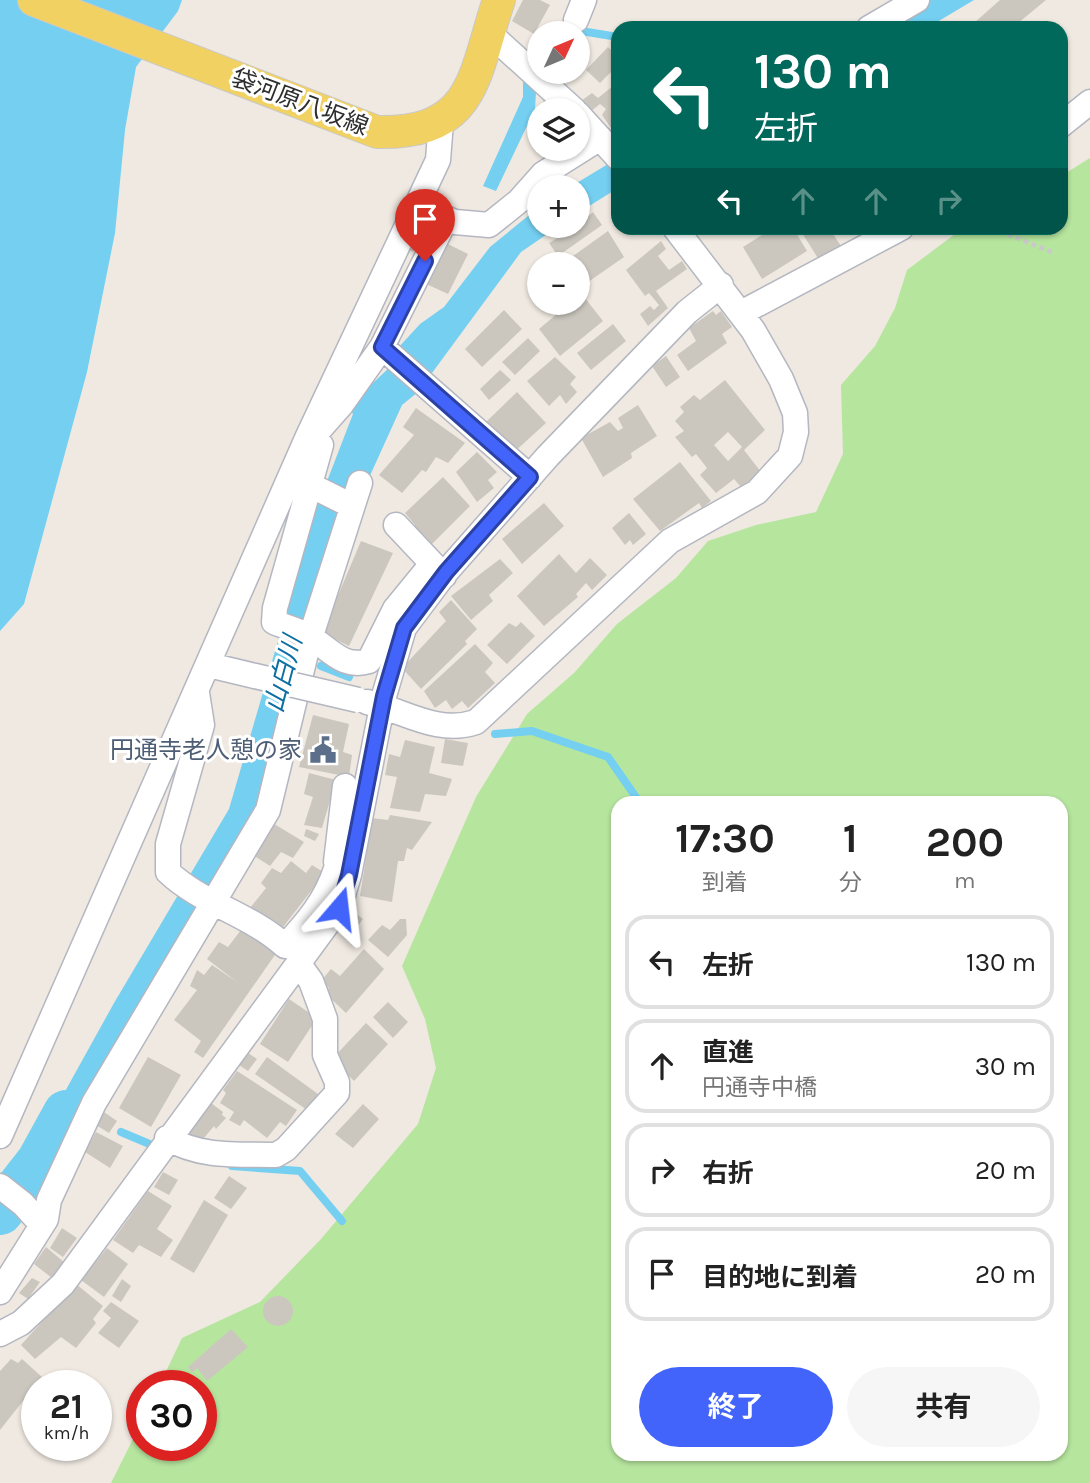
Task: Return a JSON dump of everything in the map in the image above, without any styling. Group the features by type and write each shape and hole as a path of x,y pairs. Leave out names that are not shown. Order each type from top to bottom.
{"main road":[{"name":"袋河原八坂線","path":"34,0 377,132 400,132 433,124"},
{"path":"433,124 459,106 472,85 499,0"}],"street":[{"path":"881,21 917,0"},
{"path":"488,32 561,98"},
{"path":"1068,120 1090,102"},
{"path":"0,1136 308,436 438,160 433,124"},
{"path":"590,127 611,150"},
{"path":"416,207 446,219 489,225 519,201 543,174 611,153"},
{"path":"308,436 323,429 387,352 446,219"},
{"path":"209,665 370,703 435,725 457,728 476,722 670,541 757,492 790,456 796,432 795,413 781,379 741,313 681,235"},
{"path":"741,313 881,235"},
{"path":"308,436 321,445 312,486 275,608 274,622 310,637 326,652 357,665 369,661 395,609 530,477 687,312 721,285"},
{"path":"387,352 530,477"},
{"path":"0,1292 42,1225 49,1200 94,1104 268,810 310,637 356,494 312,486"},
{"path":"396,525 437,570"},
{"path":"0,1334 21,1323 63,1284 339,908 370,703 404,628 437,570"},
{"path":"197,693 202,725 169,844 168,872 181,884 255,922 285,946 316,910 343,869 345,786"},
{"path":"167,1139 186,1149 206,1153 276,1154 286,1149 337,1093 337,1082 325,1055 325,1020 320,1002 311,981 298,963"},
{"path":"0,1186 23,1204 42,1225"}],"path":[{"path":"1009,235 1054,253"}],"green space":[{"path":"1090,158 1090,1483 111,1483 126,1453 126,1461 217,1461 217,1370 167,1370 182,1338 260,1302 321,1239 418,1124 436,1068 425,1019 402,966 476,797 527,714 574,673 617,624 676,578 708,541 756,525 816,512 843,454 841,385 875,346 895,308 907,270 954,235 1068,235 1068,172"}],"water":[{"path":"0,0 182,0 178,11 136,67 125,130 115,233 87,372 24,604 0,631"},
{"path":"927,0 974,0 939,21 891,21"},
{"path":"527,67 527,84 537,84 536,98 527,98 527,126 496,191 483,186 523,97 523,75"},
{"path":"611,162 611,192 590,206 590,175"},
{"path":"527,217 527,238 541,238 521,252 418,392 402,405 368,480 258,806 91,1084 50,1169 43,1172 27,1160 114,1003 229,809 317,507 353,414 347,407 390,367 398,348 420,324 444,307 490,247"}],"building":[{"path":"523,0 540,0 550,5 541,21 527,21 527,30 512,21"},
{"path":"1000,0 1046,0 1020,21 976,21"},
{"path":"608,47 611,50 611,72 600,83 590,74 590,66"},
{"path":"611,88 611,128 602,115 606,109 600,104 590,112 590,98 585,98 592,93 598,98"},
{"path":"593,212 602,225 590,233 590,215"},
{"path":"608,231 624,257 590,281 590,252 579,252"},
{"path":"417,233 422,235 413,252 408,249"},
{"path":"762,235 797,235 807,251 762,279 743,247"},
{"path":"803,235 834,235 841,246 819,260"},
{"path":"558,238 584,238 564,252 555,252 549,243"},
{"path":"661,241 666,249 658,256 669,270 682,261 687,269 656,291 668,308 648,326 640,314 650,306 654,310 659,305 649,293 645,296 626,270"},
{"path":"444,242 468,254 448,294 424,283"},
{"path":"590,304 603,321 560,356 539,329 556,315 590,315"},
{"path":"504,310 522,329 482,367 465,349"},
{"path":"713,311 716,315 721,311 732,327 722,334 727,343 688,371 677,355 696,341 689,328"},
{"path":"613,324 626,341 591,370 577,353"},
{"path":"528,338 540,351 515,375 502,362"},
{"path":"666,356 680,377 666,387 652,366"},
{"path":"555,357 576,377 570,384 577,392 566,404 560,395 549,406 527,381"},
{"path":"500,370 511,380 489,400 480,389"},
{"path":"725,380 765,430 744,450 761,472 741,487 734,479 716,493 700,475 707,468 696,454 692,457 675,437 684,431 675,421 684,412 680,407 694,395 700,400","holes":["728,432 742,447 728,461 714,445"]},
{"path":"517,392 546,423 513,453 485,423"},
{"path":"638,405 657,436 631,453 632,458 603,477 581,438 610,422 618,431 623,428 618,418"},
{"path":"416,408 465,443 448,463 436,457 426,472 422,470 402,493 379,475 414,435 403,427"},
{"path":"477,452 497,472 488,480 494,488 477,502 456,472"},
{"path":"680,462 711,501 702,508 699,503 660,531 633,499"},
{"path":"443,477 470,506 428,548 409,529 415,525 405,513"},
{"path":"544,503 564,526 522,564 502,539"},
{"path":"629,513 646,534 633,545 630,540 625,545 612,528"},
{"path":"361,541 393,553 349,646 322,633"},
{"path":"559,554 576,573 590,558 607,575 592,590 586,583 576,594 578,597 544,626 517,596"},
{"path":"500,559 513,573 489,595 493,601 471,620 451,596"},
{"path":"451,600 477,629 465,641 467,644 421,689 402,668 446,621 439,612"},
{"path":"521,622 535,636 507,664 487,645 509,623 516,627"},
{"path":"475,644 493,663 485,672 495,683 468,708 462,701 452,709 446,700 435,708 424,691"},
{"path":"313,715 349,724 343,752 352,755 349,777 299,767"},
{"path":"445,739 468,743 463,766 441,763"},
{"path":"405,740 435,747 429,773 452,779 446,796 425,794 420,812 390,808 397,777 385,775 389,754 400,757"},
{"path":"309,773 336,780 322,828 304,825 313,797 304,794"},
{"path":"390,815 432,822 412,850 407,848 404,861 398,861 392,902 360,896 372,818 388,820"},
{"path":"271,822 304,842 293,858 281,852 270,866 253,855"},
{"path":"306,829 319,834 315,841 304,836"},
{"path":"291,861 306,873 312,865 325,873 280,931 250,908 266,888 261,883 272,868 281,873"},
{"path":"352,911 363,919 349,938 338,930"},
{"path":"400,919 406,919 407,935 388,957 368,940 382,925 390,930"},
{"path":"244,926 277,952 203,1058 194,1052 201,1041 174,1020 197,990 190,986 197,970 204,975 212,965 237,982 207,959 219,942 228,947"},
{"path":"364,949 384,969 346,1013 325,993 329,988 321,981 331,969 340,976"},
{"path":"289,999 317,1018 288,1062 260,1044"},
{"path":"388,1002 408,1022 393,1038 373,1017"},
{"path":"366,1023 388,1044 354,1081 332,1059"},
{"path":"248,1053 257,1059 248,1071 239,1065"},
{"path":"148,1057 181,1075 151,1127 119,1108"},
{"path":"267,1057 318,1094 307,1110 255,1074"},
{"path":"237,1071 297,1110 286,1126 280,1122 267,1138 244,1120 240,1126 229,1120 234,1112 220,1103 226,1093 223,1090"},
{"path":"211,1103 223,1112 222,1115 226,1118 216,1129 214,1126 198,1145 186,1135"},
{"path":"363,1104 379,1119 353,1148 335,1134"},
{"path":"104,1112 117,1121 109,1133 96,1125"},
{"path":"96,1132 123,1146 110,1168 85,1152"},
{"path":"163,1172 178,1180 169,1195 154,1187"},
{"path":"229,1176 247,1188 231,1209 214,1198"},
{"path":"148,1191 172,1206 157,1229 173,1240 161,1257 139,1245 133,1253 113,1240"},
{"path":"204,1200 228,1215 194,1273 170,1259"},
{"path":"62,1228 77,1238 63,1257 50,1248"},
{"path":"46,1247 65,1263 52,1278 34,1264"},
{"path":"107,1248 128,1264 104,1297 81,1280"},
{"path":"32,1278 40,1282 28,1299 19,1293"},
{"path":"122,1279 131,1286 121,1302 112,1296"},
{"path":"76,1284 103,1306 93,1319 96,1323 76,1348 61,1337 35,1359 21,1345"},
{"path":"278,1296 289,1300 293,1311 289,1322 278,1326 267,1322 263,1311 267,1300"},
{"path":"111,1302 139,1321 119,1348 98,1333 111,1318 103,1311"},
{"path":"231,1329 248,1347 217,1373 217,1370 190,1370 188,1367"},
{"path":"11,1359 18,1363 22,1359 34,1370 21,1370 21,1404 0,1430 0,1371"}],"waterway":[{"path":"590,32 611,36"},
{"path":"321,666 349,677"},
{"path":"495,734 532,731 608,757 635,796"},
{"name":"山白川","path":"0,1212 39,1162 66,1113"},
{"path":"121,1132 159,1148"},
{"path":"232,1166 300,1171 342,1221"}],"place":[{"name":"円通寺老人憩の家","path":"323,750"}],"route":[{"path":"339,908 349,875 384,696 404,628 446,572 530,477 382,347 425,261"}]}
